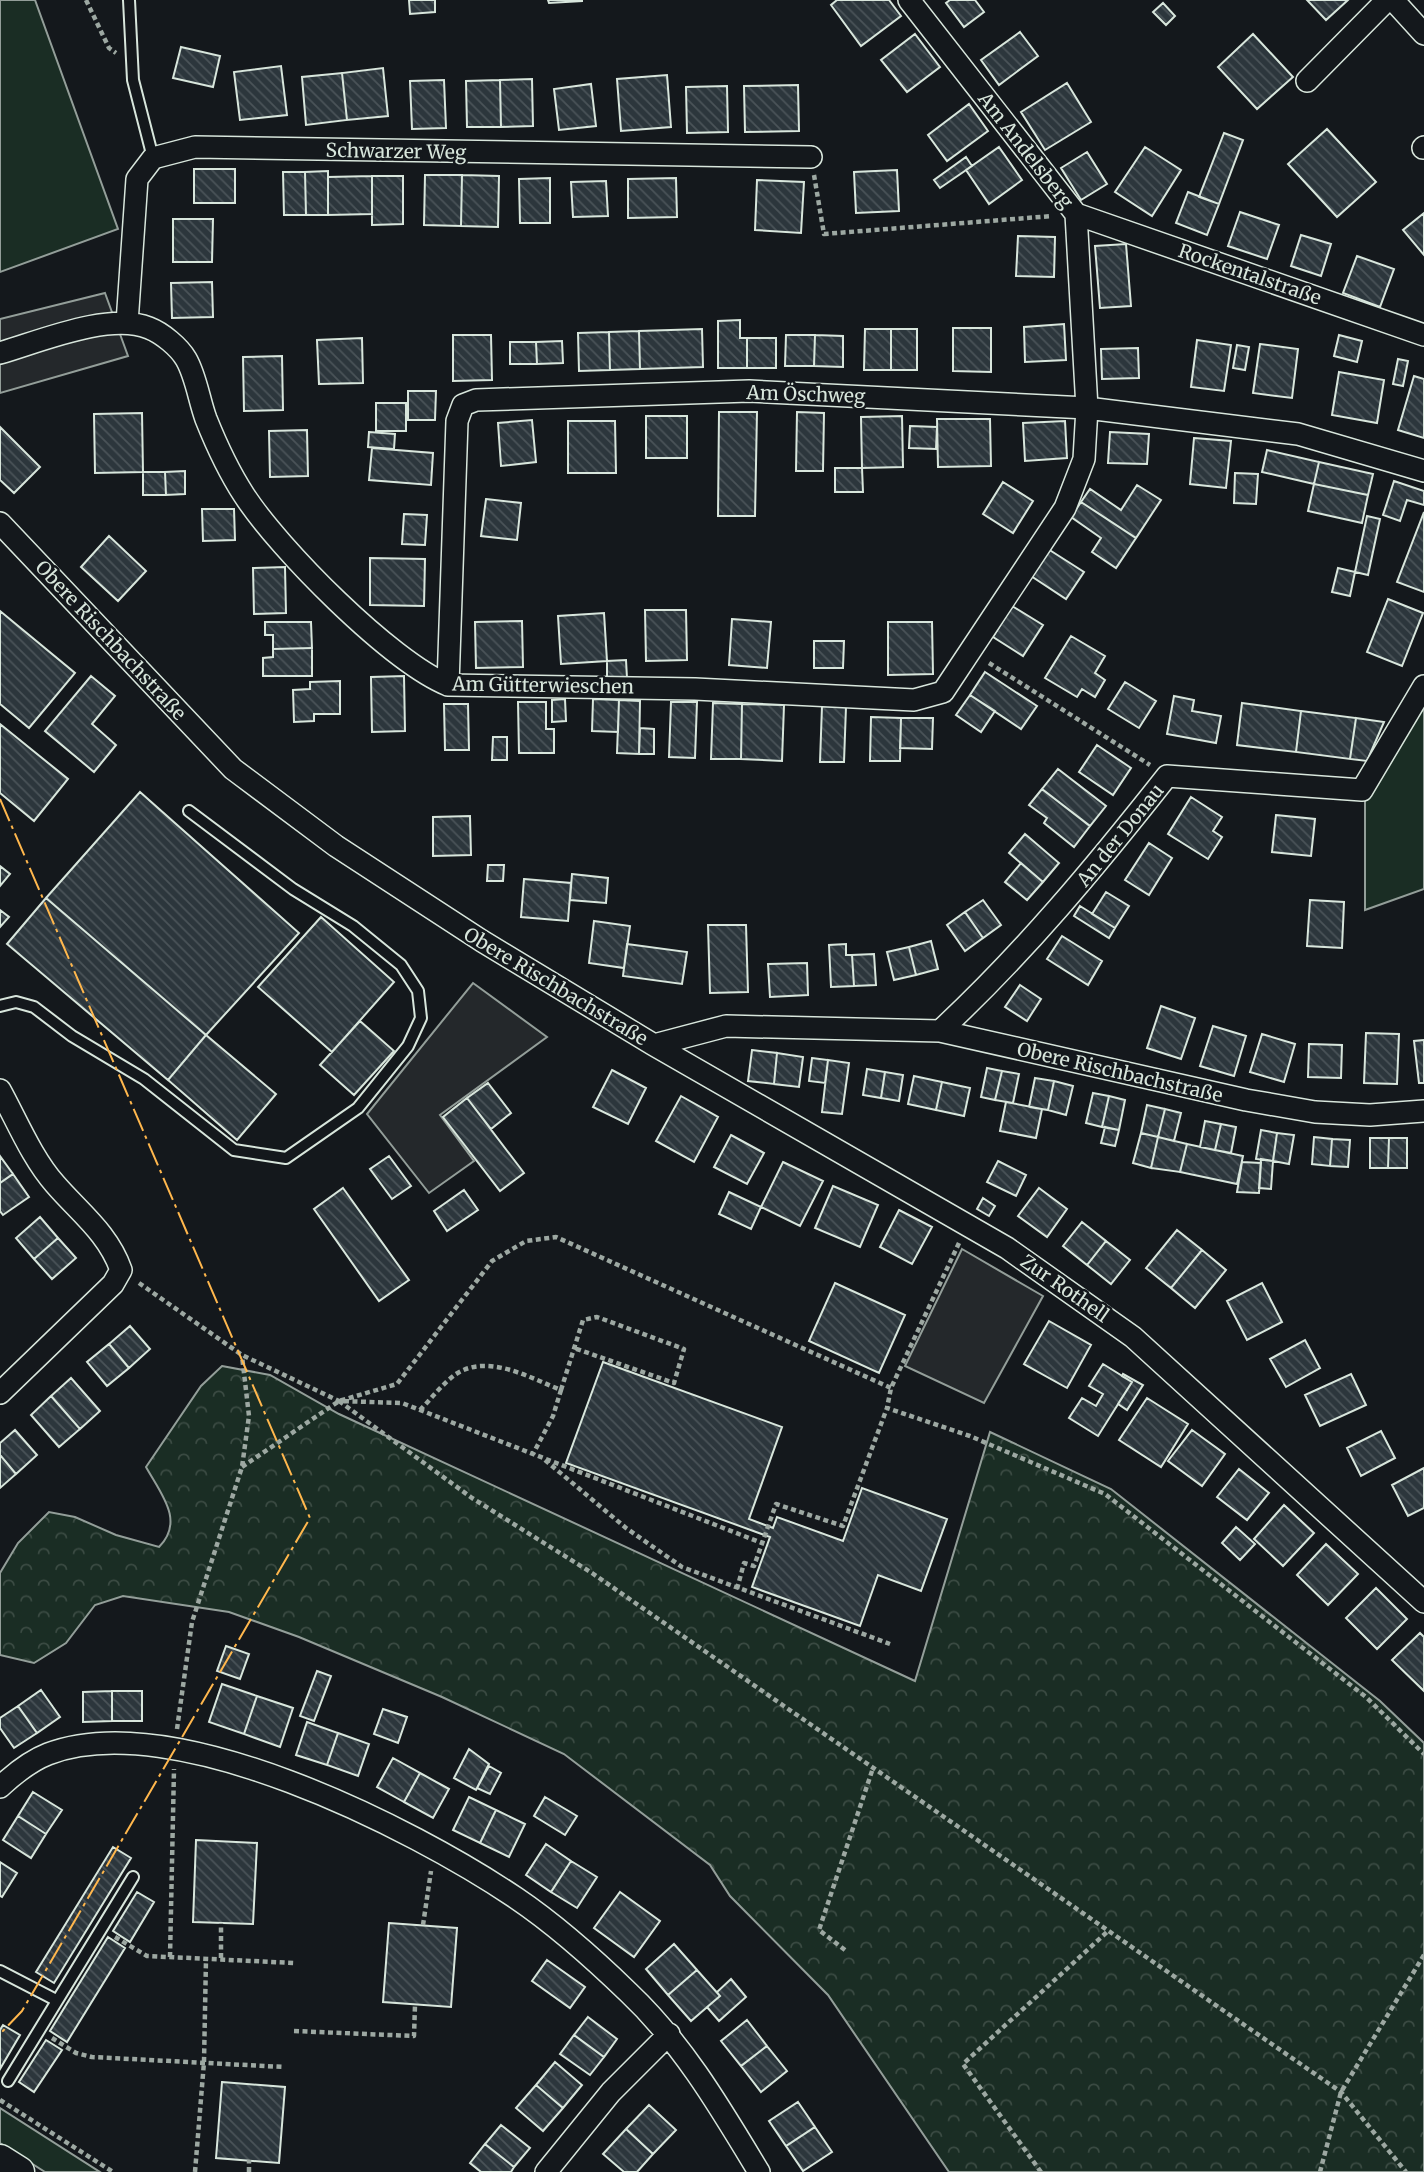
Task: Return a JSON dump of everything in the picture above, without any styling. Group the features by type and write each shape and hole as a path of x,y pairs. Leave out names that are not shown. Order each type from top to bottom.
{"street":[{"name":"Am Andelsberg","path":"909,0 1076,214 1087,408"},
{"path":"1307,81 1387,0"},
{"path":"1393,0 1424,34"},
{"name":"Schwarzer Weg","path":"153,158 195,148 811,157"},
{"path":"127,323 137,178 153,158"},
{"name":"Rockentalstraße","path":"1076,214 1424,335"},
{"name":"Am Gütterwieschen","path":"0,352 86,328 127,323 150,328 167,340 186,358 220,450 243,494 271,532 375,635 432,678 448,685 695,689 914,700 943,692 1065,508 1084,459 1087,408"},
{"name":"Am Öschweg","path":"448,685 457,421 463,405 476,400 749,391 1087,408 1298,434 1424,471"},
{"name":"Obere Rischbachstraße","path":"0,523 233,769 336,846 482,941 654,1045 726,1026 940,1031 1246,1100 1315,1112 1370,1115 1424,1111"},
{"name":"An der Donau","path":"940,1031 989,986 1078,888 1167,776 1362,790 1424,686"},
{"name":"Zur Rothell","path":"654,1045 1007,1248 1133,1337 1424,1602"},
{"path":"0,1090 54,1183 95,1224 114,1251 121,1270 113,1284 0,1393"},
{"path":"0,1787 16,1772 48,1754 87,1745 174,1748 303,1786 372,1816 434,1849 516,1899 584,1951 669,2034 711,2094 759,2172"},
{"path":"546,2172 611,2092 669,2034"},
{"path":"0,2160 19,2172"}],"lane":[{"path":"129,0 133,80 153,158"},
{"path":"0,1006 16,1002 34,1007 72,1036 144,1079 234,1150 286,1158 358,1108 408,1046 421,1018 418,992 401,965 353,926 293,889 189,811"},
{"path":"8,2081 55,2000 133,1877"},
{"path":"0,1970 55,2000"}],"path":[{"path":"86,0 109,48 132,64"},
{"path":"811,157 824,234 1076,214"},
{"path":"970,651 1167,776"},
{"path":"737,1589 744,1563 754,1566 776,1504 843,1526 887,1408 891,1388 967,1226"},
{"path":"242,1467 339,1401 397,1384 492,1261 526,1241 556,1237 891,1388"},
{"path":"121,1270 242,1355 339,1401 472,1498 592,1573 1341,2092 1406,2172"},
{"path":"533,1454 553,1416 574,1348 583,1320 597,1317 684,1349 674,1383 574,1348"},
{"path":"170,1957 174,1748 192,1622 242,1467 249,1416 242,1355"},
{"path":"420,1410 456,1374 473,1368 500,1366 561,1390"},
{"path":"339,1401 402,1403 762,1543"},
{"path":"887,1408 970,1436 1105,1494 1366,1697 1424,1754"},
{"path":"542,1457 626,1528 682,1567 890,1644"},
{"path":"845,1950 819,1930 873,1768"},
{"path":"423,1925 434,1849"},
{"path":"221,1923 221,1958"},
{"path":"100,1929 147,1956 294,1963"},
{"path":"1041,2172 963,2064 1108,1932"},
{"path":"1320,2172 1341,2092 1424,1955"},
{"path":"195,2172 204,2062 206,1959"},
{"path":"294,2031 414,2036 415,2005"},
{"path":"38,2029 76,2053 92,2057 284,2067"},
{"path":"0,2100 113,2172"},
{"path":"249,2160 249,2172"}],"green space":[{"path":"0,0 35,0 118,229 0,272"},
{"path":"1424,702 1424,889 1365,910 1365,794"},
{"path":"222,1366 270,1375 339,1414 915,1681 990,1432 1111,1489 1380,1701 1424,1743 1424,2172 949,2172 828,1995 730,1896 710,1865 564,1754 442,1697 299,1637 229,1612 123,1596 95,1605 66,1643 34,1663 0,1655 0,1573 18,1543 49,1512 75,1517 116,1535 159,1547 167,1537 170,1527 168,1507 146,1467 201,1386"},
{"path":"0,2108 100,2172 45,2172 0,2143"}],"shaded area":[{"path":"105,293 128,356 0,393 0,319"},
{"path":"473,983 547,1037 440,1115 474,1161 429,1193 367,1114"},
{"path":"962,1249 1043,1296 984,1403 905,1366"}],"building":[{"path":"409,0 435,0 435,12 410,14"},
{"path":"548,0 582,0 582,1 549,3"},
{"path":"837,0 889,0 901,16 861,46 831,5"},
{"path":"950,0 975,0 984,12 964,27 946,3"},
{"path":"1307,0 1348,0 1326,20"},
{"path":"1163,3 1175,16 1166,25 1153,12"},
{"path":"1020,32 1038,56 999,85 981,60"},
{"path":"915,34 940,67 907,92 881,60"},
{"path":"1253,34 1293,77 1257,109 1218,67"},
{"path":"181,47 220,56 213,87 173,78"},
{"path":"281,66 287,115 240,120 234,72"},
{"path":"383,68 388,116 347,120 342,73"},
{"path":"342,73 347,120 306,125 302,77"},
{"path":"667,75 671,127 621,131 617,79"},
{"path":"532,79 533,126 501,127 500,80"},
{"path":"444,80 446,128 412,129 410,81"},
{"path":"500,80 501,127 467,127 466,81"},
{"path":"1067,83 1091,122 1045,150 1021,112"},
{"path":"591,84 596,126 559,130 554,89"},
{"path":"798,85 799,131 745,132 744,86"},
{"path":"727,86 728,132 687,133 686,87"},
{"path":"969,104 988,131 947,161 928,135"},
{"path":"1327,129 1376,182 1337,217 1288,164"},
{"path":"1224,133 1243,140 1219,204 1199,197"},
{"path":"999,147 1022,180 989,204 966,170"},
{"path":"1145,147 1181,170 1152,216 1115,192"},
{"path":"1087,152 1107,184 1081,200 1061,168"},
{"path":"966,157 972,166 940,188 934,180"},
{"path":"194,169 235,169 235,203 194,203"},
{"path":"897,170 899,211 856,213 854,172"},
{"path":"328,171 328,215 306,215 305,172"},
{"path":"283,172 305,172 306,215 284,215"},
{"path":"425,175 462,175 461,226 424,225"},
{"path":"462,175 499,176 498,227 461,226"},
{"path":"372,176 372,214 328,215 328,177"},
{"path":"372,176 403,176 403,224 372,225"},
{"path":"550,178 550,223 520,223 519,179"},
{"path":"676,178 677,217 628,218 628,179"},
{"path":"757,180 804,182 801,233 755,230"},
{"path":"606,181 608,216 573,217 571,182"},
{"path":"1188,192 1219,204 1207,235 1176,223"},
{"path":"1240,212 1279,225 1267,259 1228,246"},
{"path":"1424,213 1424,255 1403,230"},
{"path":"173,219 213,219 212,262 173,262"},
{"path":"1301,235 1331,244 1321,276 1291,266"},
{"path":"1018,236 1055,237 1054,277 1016,276"},
{"path":"1126,244 1131,306 1100,308 1095,246"},
{"path":"1357,256 1394,269 1380,307 1343,293"},
{"path":"212,282 213,317 172,318 171,283"},
{"path":"740,320 740,338 747,338 747,368 718,368 718,321"},
{"path":"1064,324 1066,360 1025,362 1024,327"},
{"path":"953,328 991,328 991,372 953,371"},
{"path":"702,329 703,367 640,369 639,331"},
{"path":"865,329 891,329 891,370 864,370"},
{"path":"891,329 917,329 917,370 891,370"},
{"path":"639,331 640,369 610,370 609,332"},
{"path":"609,332 610,370 579,371 578,333"},
{"path":"453,335 491,335 492,380 453,381"},
{"path":"786,335 815,335 814,366 785,366"},
{"path":"815,335 843,336 843,367 814,366"},
{"path":"1339,335 1362,341 1357,362 1334,356"},
{"path":"362,338 363,383 319,384 317,340"},
{"path":"747,338 776,338 776,368 747,368"},
{"path":"1197,340 1231,345 1224,391 1191,387"},
{"path":"562,341 563,363 537,364 536,342"},
{"path":"510,342 536,342 537,364 510,364"},
{"path":"1260,344 1298,349 1292,398 1253,393"},
{"path":"1237,345 1249,347 1245,370 1233,368"},
{"path":"1138,348 1139,378 1102,379 1101,349"},
{"path":"282,356 283,410 244,411 243,357"},
{"path":"1398,359 1408,361 1403,386 1393,384"},
{"path":"1339,372 1384,380 1377,423 1332,415"},
{"path":"1414,376 1424,379 1424,438 1398,430"},
{"path":"408,391 436,391 435,420 408,420"},
{"path":"376,403 406,403 406,431 376,431"},
{"path":"719,412 757,412 755,516 718,516"},
{"path":"797,412 824,413 823,471 796,471"},
{"path":"142,413 143,472 95,473 94,414"},
{"path":"646,416 687,416 687,458 646,458"},
{"path":"902,416 903,467 862,468 861,417"},
{"path":"937,419 990,419 991,466 938,467"},
{"path":"532,420 536,462 501,466 498,423"},
{"path":"568,421 615,421 616,473 568,473"},
{"path":"1065,421 1067,458 1025,461 1023,423"},
{"path":"910,426 937,427 936,449 909,448"},
{"path":"0,427 40,467 14,493 0,480"},
{"path":"307,430 308,476 270,477 269,431"},
{"path":"369,432 395,434 394,449 368,447"},
{"path":"1110,432 1149,434 1147,464 1108,463"},
{"path":"1194,438 1231,441 1226,488 1190,484"},
{"path":"372,448 433,453 431,485 369,480"},
{"path":"1267,450 1319,462 1314,484 1262,472"},
{"path":"1319,462 1373,474 1368,495 1314,484"},
{"path":"835,468 862,468 863,492 835,492"},
{"path":"185,471 185,494 166,495 165,472"},
{"path":"143,472 165,472 166,495 143,495"},
{"path":"1235,473 1258,474 1256,504 1234,503"},
{"path":"1394,481 1424,491 1424,505 1407,500 1400,521 1383,515"},
{"path":"1003,482 1033,501 1013,533 983,514"},
{"path":"1314,484 1368,495 1362,523 1308,511"},
{"path":"1137,485 1161,500 1136,538 1081,502 1090,489 1121,510"},
{"path":"486,499 521,503 517,540 481,536"},
{"path":"1081,502 1136,538 1116,568 1092,552 1101,538 1071,517"},
{"path":"202,509 234,509 235,540 203,541"},
{"path":"1424,512 1424,592 1397,582"},
{"path":"404,514 427,515 425,545 402,544"},
{"path":"1367,516 1380,519 1368,575 1355,572"},
{"path":"109,536 146,571 118,601 81,567"},
{"path":"1048,549 1084,572 1066,599 1031,576"},
{"path":"370,558 425,559 424,606 370,605"},
{"path":"285,567 286,613 254,614 253,568"},
{"path":"1338,568 1355,572 1350,596 1332,592"},
{"path":"1388,599 1423,613 1402,666 1367,652"},
{"path":"1012,606 1043,625 1023,656 993,637"},
{"path":"645,610 686,610 687,660 646,661"},
{"path":"0,611 75,673 29,728 0,704"},
{"path":"604,613 607,661 561,664 558,616"},
{"path":"732,619 771,622 767,668 729,665"},
{"path":"522,621 523,667 476,668 475,622"},
{"path":"265,622 311,622 312,648 273,649 273,635 265,635"},
{"path":"888,622 932,622 933,674 888,675"},
{"path":"1071,636 1105,656 1095,673 1105,680 1095,697 1082,689 1077,697 1045,678"},
{"path":"814,641 844,641 843,668 814,668"},
{"path":"312,648 312,676 263,676 263,658 273,657 273,649"},
{"path":"626,660 627,678 607,679 607,661"},
{"path":"985,672 1037,706 1021,729 970,695"},
{"path":"91,676 115,696 92,724 116,745 94,772 45,731"},
{"path":"404,676 405,731 372,732 371,677"},
{"path":"340,681 340,714 314,714 314,721 294,722 293,690 310,689 310,682"},
{"path":"1125,682 1156,701 1139,728 1108,709"},
{"path":"970,695 995,711 981,732 956,715"},
{"path":"1174,696 1194,700 1192,711 1221,716 1216,743 1167,734"},
{"path":"565,699 566,721 552,722 552,700"},
{"path":"593,699 619,700 618,732 592,731"},
{"path":"619,700 640,701 639,754 617,753"},
{"path":"518,702 546,702 546,729 554,729 554,753 519,753"},
{"path":"671,702 697,702 695,758 669,757"},
{"path":"713,703 742,704 741,759 711,759"},
{"path":"1242,703 1301,711 1296,752 1237,745"},
{"path":"444,704 468,704 469,750 445,750"},
{"path":"742,704 784,705 782,761 741,759"},
{"path":"822,706 846,707 844,762 820,762"},
{"path":"1301,711 1356,718 1350,759 1296,752"},
{"path":"871,717 901,718 900,761 870,761"},
{"path":"901,718 933,718 932,749 900,748"},
{"path":"1356,718 1384,722 1367,761 1350,759"},
{"path":"0,724 68,779 34,821 0,793"},
{"path":"640,728 654,729 654,754 639,754"},
{"path":"493,737 507,737 507,760 492,760"},
{"path":"1097,745 1131,768 1113,795 1079,772"},
{"path":"1058,769 1106,806 1090,826 1042,789"},
{"path":"1042,789 1090,826 1074,847 1044,823 1047,818 1029,805"},
{"path":"140,792 299,933 206,1035 46,898"},
{"path":"1191,797 1222,817 1213,831 1222,837 1208,859 1168,834"},
{"path":"1276,815 1315,819 1311,856 1272,852"},
{"path":"470,816 471,855 433,856 433,817"},
{"path":"1025,834 1059,863 1043,882 1009,853"},
{"path":"1149,843 1172,858 1149,895 1125,880"},
{"path":"1021,863 1043,882 1027,900 1005,882"},
{"path":"488,865 504,865 503,881 487,881"},
{"path":"0,866 10,874 0,886"},
{"path":"572,874 608,878 606,903 570,900"},
{"path":"524,879 571,883 568,921 521,917"},
{"path":"1106,892 1129,906 1115,928 1092,914"},
{"path":"46,898 206,1035 168,1080 7,944"},
{"path":"983,900 1001,925 983,938 965,912"},
{"path":"1310,900 1344,902 1342,948 1307,946"},
{"path":"1080,906 1115,928 1109,938 1074,916"},
{"path":"0,910 9,917 0,927"},
{"path":"965,912 983,938 965,951 947,925"},
{"path":"321,917 394,982 332,1052 258,987"},
{"path":"594,921 630,926 624,968 589,963"},
{"path":"708,925 746,925 748,992 710,993"},
{"path":"1062,936 1102,961 1088,985 1047,959"},
{"path":"931,941 938,969 916,975 909,947"},
{"path":"627,944 687,952 682,984 623,976"},
{"path":"846,944 846,955 852,955 854,986 831,987 829,945"},
{"path":"909,947 916,975 894,980 887,952"},
{"path":"874,954 876,985 854,986 852,955"},
{"path":"807,963 808,995 770,997 768,964"},
{"path":"1020,985 1041,999 1027,1021 1005,1007"},
{"path":"1161,1006 1195,1018 1181,1059 1147,1048"},
{"path":"360,1021 394,1051 354,1095 320,1065"},
{"path":"1213,1026 1246,1036 1234,1076 1200,1066"},
{"path":"1366,1033 1399,1034 1397,1084 1364,1083"},
{"path":"1262,1034 1295,1044 1284,1082 1250,1072"},
{"path":"206,1035 276,1094 237,1140 168,1080"},
{"path":"1424,1040 1424,1083 1419,1083 1414,1041"},
{"path":"1309,1044 1342,1045 1341,1078 1308,1077"},
{"path":"752,1050 777,1053 774,1084 748,1081"},
{"path":"777,1053 803,1057 799,1087 774,1084"},
{"path":"812,1058 828,1060 825,1083 809,1081"},
{"path":"828,1060 849,1063 842,1114 822,1112"},
{"path":"987,1068 1002,1071 995,1100 981,1097"},
{"path":"867,1069 885,1072 881,1098 863,1095"},
{"path":"612,1070 646,1088 628,1124 593,1107"},
{"path":"1002,1071 1019,1074 1013,1103 995,1100"},
{"path":"885,1072 903,1075 899,1101 881,1098"},
{"path":"914,1076 942,1082 936,1110 908,1104"},
{"path":"1035,1078 1054,1081 1048,1110 1029,1107"},
{"path":"1054,1081 1073,1086 1066,1115 1048,1110"},
{"path":"942,1082 970,1088 964,1116 936,1110"},
{"path":"488,1083 511,1113 491,1129 467,1098"},
{"path":"1093,1093 1109,1096 1102,1127 1086,1123"},
{"path":"681,1096 718,1117 694,1162 656,1141"},
{"path":"1109,1096 1125,1100 1119,1130 1102,1127"},
{"path":"467,1098 524,1173 500,1191 443,1117"},
{"path":"1006,1102 1042,1109 1036,1138 1000,1131"},
{"path":"1147,1105 1165,1109 1158,1137 1141,1133"},
{"path":"1165,1109 1181,1113 1174,1141 1158,1137"},
{"path":"1205,1121 1221,1124 1215,1150 1200,1147"},
{"path":"1221,1124 1236,1127 1231,1153 1215,1150"},
{"path":"1105,1127 1119,1130 1115,1146 1101,1143"},
{"path":"1261,1130 1277,1133 1273,1161 1256,1159"},
{"path":"1141,1133 1158,1137 1151,1168 1133,1163"},
{"path":"1277,1133 1294,1135 1289,1164 1273,1161"},
{"path":"731,1135 764,1153 747,1184 714,1167"},
{"path":"1158,1137 1187,1144 1180,1172 1151,1168"},
{"path":"1314,1137 1332,1139 1330,1166 1312,1164"},
{"path":"1370,1138 1389,1138 1388,1168 1370,1168"},
{"path":"1389,1138 1407,1138 1407,1168 1388,1168"},
{"path":"1332,1139 1350,1140 1348,1167 1330,1166"},
{"path":"1187,1144 1243,1156 1237,1184 1180,1172"},
{"path":"0,1156 13,1174 0,1183"},
{"path":"389,1156 411,1186 392,1199 370,1169"},
{"path":"1261,1159 1273,1161 1271,1189 1259,1188"},
{"path":"998,1161 1026,1175 1016,1196 987,1182"},
{"path":"783,1162 823,1181 800,1226 761,1207"},
{"path":"1242,1162 1261,1163 1259,1193 1237,1192"},
{"path":"13,1174 29,1197 3,1215 0,1211 0,1183"},
{"path":"833,1186 878,1205 860,1247 815,1228"},
{"path":"343,1188 409,1280 379,1301 314,1209"},
{"path":"1039,1188 1067,1209 1047,1237 1018,1216"},
{"path":"464,1190 478,1210 447,1231 434,1211"},
{"path":"729,1192 761,1207 751,1229 719,1214"},
{"path":"983,1198 995,1206 989,1216 977,1209"},
{"path":"899,1210 932,1227 912,1264 880,1247"},
{"path":"40,1217 58,1238 34,1259 16,1238"},
{"path":"1082,1222 1106,1241 1087,1265 1063,1246"},
{"path":"1177,1230 1202,1250 1171,1288 1146,1268"},
{"path":"58,1238 76,1258 52,1279 34,1259"},
{"path":"1106,1241 1130,1260 1111,1284 1087,1265"},
{"path":"1202,1250 1226,1270 1195,1308 1171,1288"},
{"path":"835,1283 905,1315 879,1373 809,1341"},
{"path":"1262,1283 1282,1322 1247,1340 1227,1301"},
{"path":"1049,1321 1091,1345 1067,1388 1024,1364"},
{"path":"130,1326 150,1349 129,1368 109,1344"},
{"path":"1305,1340 1320,1368 1286,1387 1270,1359"},
{"path":"109,1344 129,1368 107,1386 87,1362"},
{"path":"603,1362 782,1427 749,1519 773,1528 777,1517 843,1541 862,1488 947,1519 921,1591 878,1575 860,1626 752,1587 770,1537 566,1463"},
{"path":"1103,1364 1132,1382 1098,1436 1069,1418 1082,1398 1096,1406 1103,1394 1089,1386"},
{"path":"1123,1374 1143,1385 1127,1410 1118,1404 1132,1382 1122,1376"},
{"path":"1351,1374 1366,1405 1320,1426 1305,1395"},
{"path":"71,1378 100,1411 80,1429 51,1396"},
{"path":"51,1396 80,1429 59,1447 31,1415"},
{"path":"1147,1398 1188,1424 1161,1467 1119,1440"},
{"path":"15,1430 37,1455 16,1474 0,1455 0,1443"},
{"path":"1192,1430 1225,1454 1202,1486 1168,1461"},
{"path":"1381,1431 1395,1458 1361,1476 1347,1448"},
{"path":"0,1455 16,1474 0,1488"},
{"path":"1424,1468 1424,1508 1408,1516 1392,1485"},
{"path":"1239,1469 1269,1493 1247,1520 1217,1497"},
{"path":"1284,1505 1314,1533 1283,1566 1254,1539"},
{"path":"1236,1527 1255,1544 1240,1560 1222,1543"},
{"path":"1326,1544 1358,1574 1328,1605 1297,1575"},
{"path":"1376,1588 1407,1619 1377,1649 1346,1618"},
{"path":"1420,1633 1424,1637 1424,1691 1392,1660"},
{"path":"226,1646 249,1654 240,1679 217,1671"},
{"path":"317,1671 331,1676 314,1721 300,1716"},
{"path":"222,1684 257,1696 244,1734 209,1722"},
{"path":"41,1690 60,1717 37,1733 18,1706"},
{"path":"112,1691 112,1721 83,1722 83,1692"},
{"path":"112,1691 142,1691 142,1721 112,1721"},
{"path":"257,1696 293,1708 280,1747 244,1734"},
{"path":"18,1706 37,1733 14,1748 0,1728 0,1718"},
{"path":"383,1709 407,1717 398,1743 374,1734"},
{"path":"307,1722 338,1733 327,1765 296,1755"},
{"path":"338,1733 369,1744 358,1776 327,1765"},
{"path":"469,1749 489,1764 476,1790 454,1778"},
{"path":"393,1758 420,1773 404,1802 377,1787"},
{"path":"489,1766 501,1773 490,1794 477,1788"},
{"path":"420,1773 449,1789 433,1818 404,1802"},
{"path":"33,1792 62,1810 46,1834 18,1816"},
{"path":"469,1797 496,1810 480,1843 453,1830"},
{"path":"545,1797 577,1816 565,1835 534,1816"},
{"path":"496,1810 525,1824 509,1857 480,1843"},
{"path":"18,1816 46,1834 31,1858 3,1840"},
{"path":"196,1840 257,1843 253,1924 193,1922"},
{"path":"546,1844 571,1861 551,1892 526,1875"},
{"path":"113,1847 131,1858 54,1983 36,1972"},
{"path":"571,1861 597,1877 577,1908 551,1892"},
{"path":"0,1862 17,1873 2,1897 0,1896"},
{"path":"137,1892 154,1902 130,1942 113,1931"},
{"path":"620,1892 660,1921 634,1957 594,1928"},
{"path":"389,1923 457,1928 451,2007 383,2002"},
{"path":"108,1937 125,1948 67,2042 50,2031"},
{"path":"674,1944 697,1970 668,1995 646,1969"},
{"path":"547,1960 585,1987 570,2008 532,1981"},
{"path":"697,1970 720,1996 691,2021 668,1995"},
{"path":"731,1979 746,1997 719,2021 707,2007 720,1996 717,1992"},
{"path":"588,2017 617,2039 604,2057 574,2035"},
{"path":"747,2020 767,2046 741,2066 721,2041"},
{"path":"3,2025 20,2035 0,2069 0,2030"},
{"path":"574,2035 604,2057 590,2075 560,2054"},
{"path":"46,2040 62,2050 34,2092 19,2082"},
{"path":"767,2046 787,2071 761,2092 741,2066"},
{"path":"555,2062 582,2085 563,2108 536,2085"},
{"path":"222,2082 285,2087 279,2163 216,2158"},
{"path":"536,2085 563,2108 543,2131 516,2108"},
{"path":"798,2102 815,2127 786,2146 769,2121"},
{"path":"649,2105 676,2130 653,2154 626,2129"},
{"path":"501,2125 530,2148 514,2167 485,2144"},
{"path":"815,2127 832,2152 803,2171 786,2146"},
{"path":"626,2129 653,2154 637,2172 624,2172 603,2154"},
{"path":"485,2144 514,2167 511,2172 481,2172 470,2163"}],"power":[{"path":"0,799 310,1518 22,2011 0,2034"}]}
